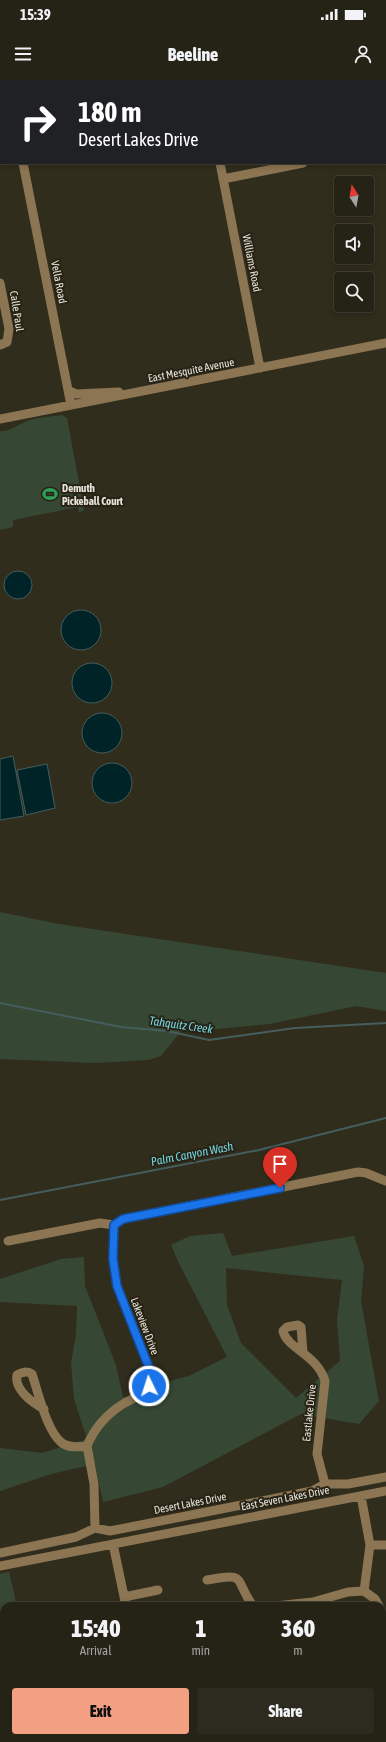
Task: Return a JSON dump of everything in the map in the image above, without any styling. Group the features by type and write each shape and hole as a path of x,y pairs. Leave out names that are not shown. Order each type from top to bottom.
{"street":[{"name":"Vella Road","path":"23,164 71,405"},
{"name":"Williams Road","path":"220,164 260,368"},
{"path":"223,179 298,164"},
{"name":"Calle Paul","path":"0,283 9,329 4,344"},
{"name":"East Mesquite Avenue","path":"0,420 386,343"},
{"path":"68,390 76,394 114,391 133,393"},
{"path":"8,1241 100,1223 114,1225 123,1219 358,1172 366,1173 386,1181"},
{"name":"Lakeview Drive","path":"87,1446 99,1424 121,1405 144,1392 149,1386 150,1378 148,1365 117,1286 113,1264 114,1225"},
{"name":"Eastlake Drive","path":"303,1352 321,1370 325,1381 317,1454 325,1484"},
{"path":"0,1553 76,1537 95,1528 94,1484 87,1446 72,1447 62,1443 55,1433 44,1409"},
{"name":"Desert Lakes Drive","path":"95,1528 110,1531 312,1491 325,1484 348,1484 386,1477"},
{"name":"East Seven Lakes Drive","path":"0,1566 386,1491"},
{"path":"361,1496 370,1545 364,1591"},
{"path":"113,1544 125,1601 158,1590"},
{"path":"370,1545 386,1545"},
{"path":"207,1580 230,1576 238,1579 251,1602"},
{"path":"313,1602 348,1592 364,1591 377,1602"}],"green space":[{"path":"62,415 67,418 84,510 79,513 78,507 13,520 13,527 0,530 0,431 8,430 31,420"},
{"path":"0,912 59,924 386,973 386,1011 356,1006 270,1024 205,1030 182,1030 161,1056 148,1060 96,1063 0,1059"},
{"path":"223,1233 232,1256 354,1236 364,1266 361,1301 379,1401 359,1424 301,1414 163,1487 103,1502 95,1464 51,1474 0,1491 0,1448 42,1453 87,1439 74,1399 71,1363 76,1335 77,1306 0,1302 0,1279 61,1259 84,1257 85,1286 116,1365 123,1397 151,1394 158,1384 189,1376 227,1357 171,1245 190,1236","holes":["226,1268 342,1280 337,1320 340,1361 296,1398 241,1343 227,1305"]},
{"path":"9,1572 16,1602 0,1602 0,1574"}],"water":[{"path":"18,571 28,575 32,585 28,595 18,599 8,595 4,585 8,575"},
{"path":"77,610 85,610 92,613 98,619 101,630 98,641 92,647 85,650 77,650 70,647 64,641 61,634 61,626 64,619 70,613"},
{"path":"88,663 96,663 103,666 109,672 112,683 109,694 103,700 96,703 88,703 81,700 75,694 72,687 72,679 75,672 81,666"},
{"path":"102,713 113,716 119,722 122,733 119,744 113,750 102,753 91,750 85,744 82,733 85,722 91,716"},
{"path":"13,756 24,816 0,820 0,759"},
{"path":"116,763 123,766 129,772 132,783 131,791 123,800 116,803 108,803 101,800 93,791 92,779 95,772 104,764"},
{"path":"47,764 55,808 26,815 17,770"}],"waterway":[{"name":"Tahquitz Creek","path":"0,1003 121,1027 167,1031 209,1040 295,1028 386,1023"},
{"name":"Palm Canyon Wash","path":"0,1200 259,1150 386,1118"}],"place":[{"name":"Demuth Pickeball Court","path":"50,494"}],"route":[{"path":"149,1386 150,1378 148,1365 117,1286 113,1259 114,1225 123,1219 280,1188"}]}
